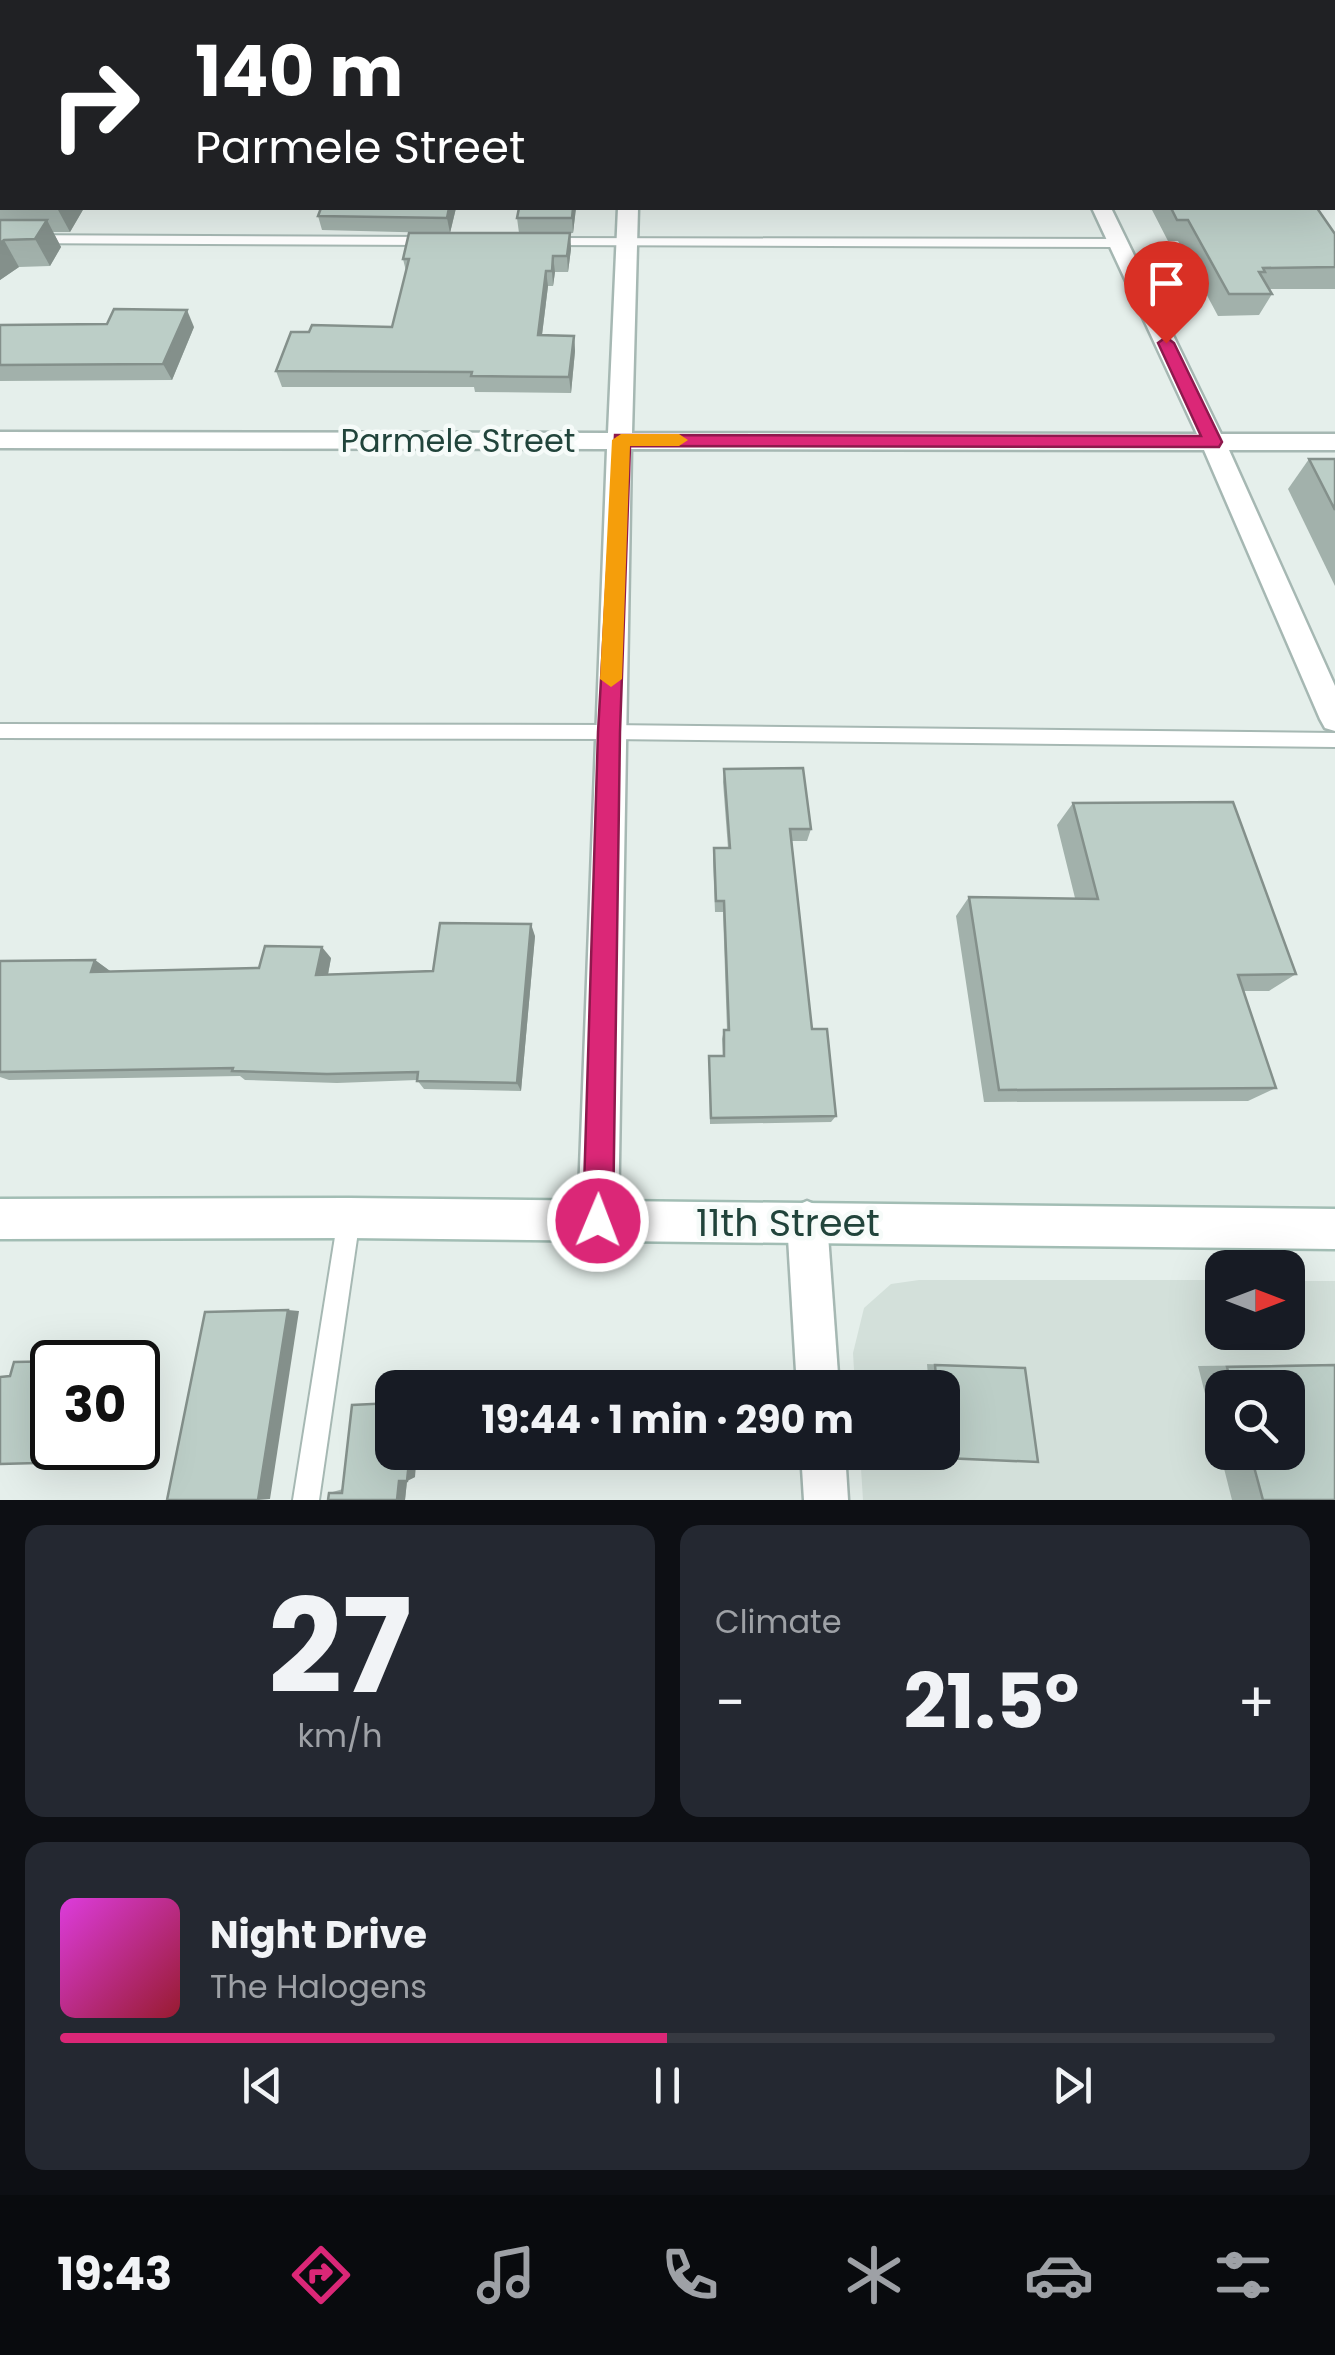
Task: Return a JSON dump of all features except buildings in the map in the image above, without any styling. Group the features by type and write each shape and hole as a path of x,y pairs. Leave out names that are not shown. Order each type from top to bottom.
{"street":[{"path":"598,1221 609,732 628,210"},
{"path":"1103,210 1213,442 1335,719"},
{"name":"Parmele Street","path":"0,440 1335,442"},
{"name":"11th Street","path":"0,1219 349,1218 1335,1230"},
{"path":"806,1222 817,1370"},
{"path":"824,1470 826,1500"}],"lane":[{"path":"0,239 450,241"},
{"path":"528,242 1119,243"},
{"path":"0,732 609,732 1335,740"},
{"path":"306,1500 349,1218"}],"shaded area":[{"path":"919,1280 1205,1280 1205,1350 1305,1350 1305,1281 1335,1281 1335,1500 863,1500 861,1470 960,1470 960,1370 854,1370 853,1353 864,1308 891,1284"}],"slow traffic":[{"path":"611,679 621,440 679,440"}],"route":[{"path":"598,1221 609,732 621,440 1213,442 1166,343"}]}
